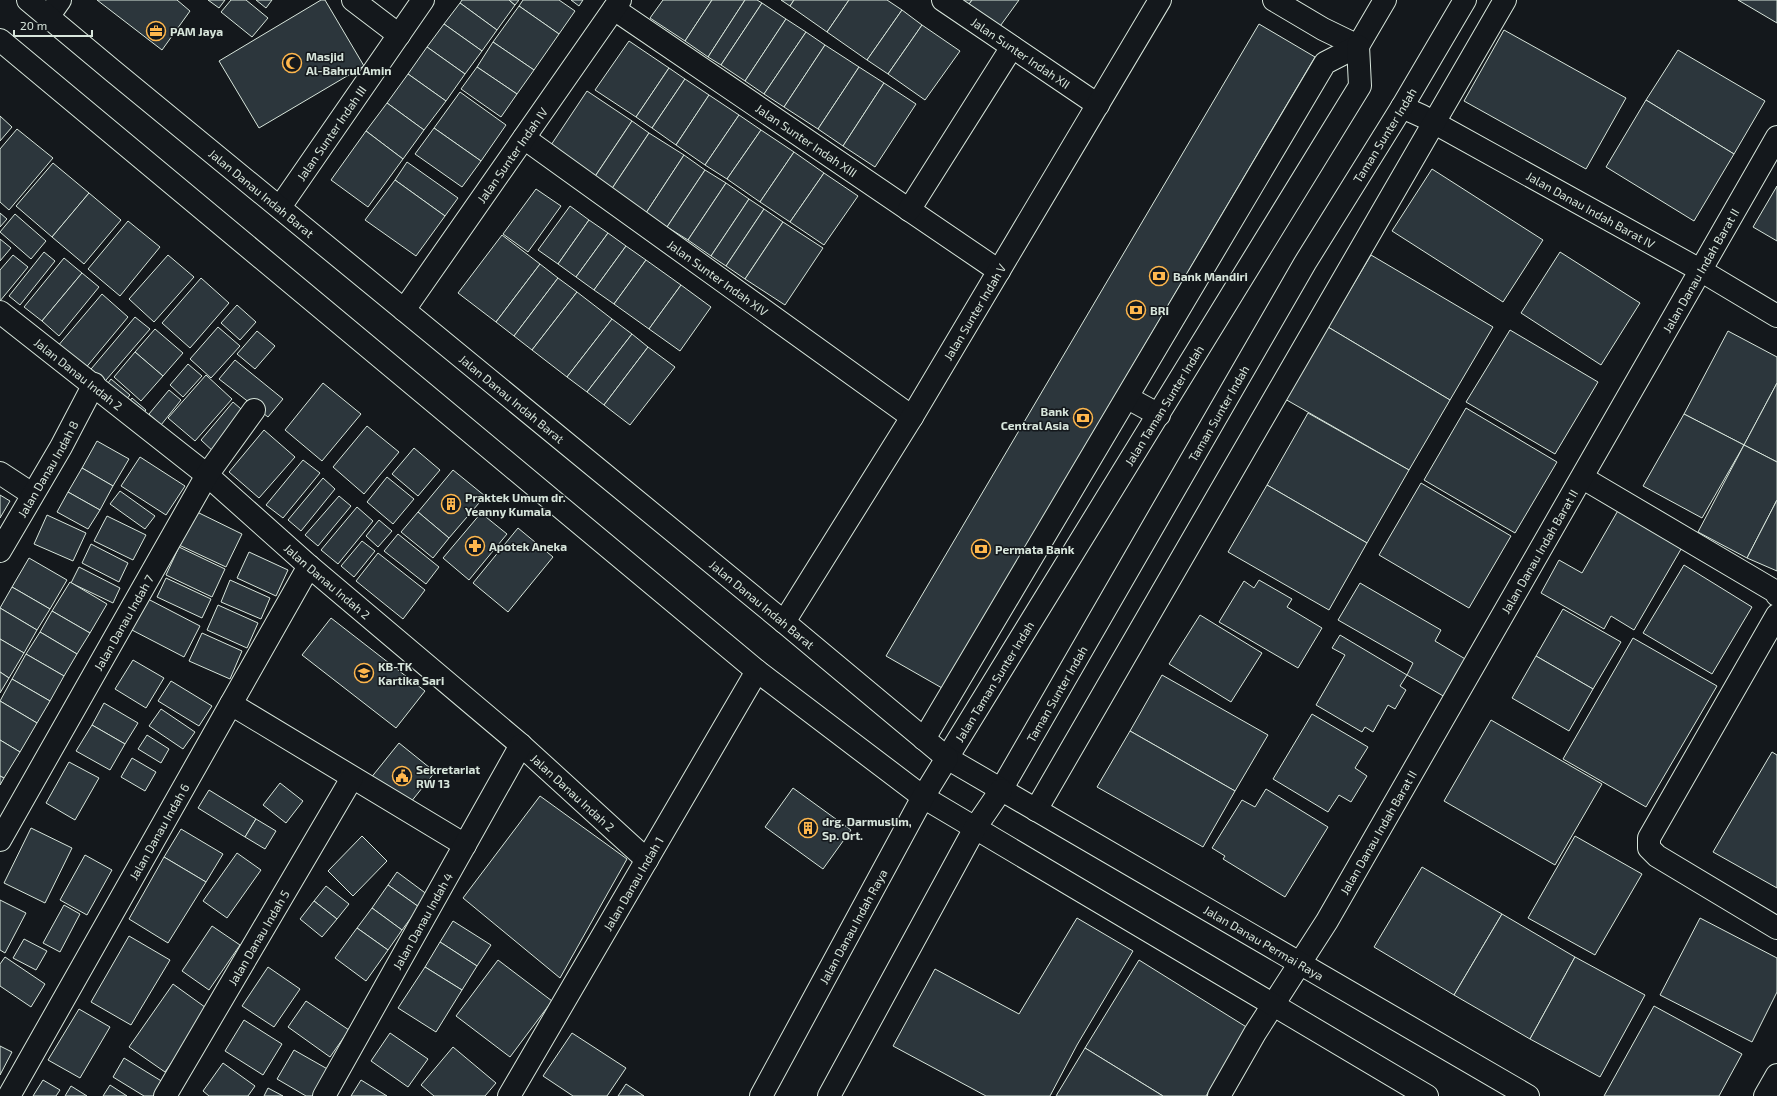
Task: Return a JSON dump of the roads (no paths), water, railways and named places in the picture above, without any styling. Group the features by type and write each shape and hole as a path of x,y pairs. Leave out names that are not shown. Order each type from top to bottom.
{"street":[{"name":"Jalan Danau Indah Barat","path":"28,0 54,8 280,207 404,310 950,760 996,787"},
{"path":"353,0 399,35"},
{"name":"Jalan Sunter Indah III","path":"280,207 423,0"},
{"name":"Jalan Sunter Indah XII","path":"943,0 1098,105"},
{"name":"Jalan Sunter Indah V","path":"784,622 912,417 1160,0"},
{"path":"1274,0 1358,46"},
{"path":"924,739 1128,398 1325,63 1358,46 1385,0"},
{"name":"Taman Sunter Indah","path":"971,826 996,787 1301,269 1402,107 1465,0"},
{"path":"1036,810 1505,0"},
{"name":"Jalan Sunter Indah IV","path":"404,310 617,5"},
{"name":"Jalan Sunter Indah XIII","path":"617,5 909,210 999,271"},
{"path":"0,40 757,671 926,800 1274,1003 1427,1096"},
{"path":"909,210 1012,46"},
{"name":"Jalan Taman Sunter Indah","path":"950,760 1360,86 1358,46"},
{"name":"Jalan Danau Indah Barat IV","path":"1402,107 1435,123 1700,270 1777,316"},
{"name":"Jalan Sunter Indah XIV","path":"524,138 912,417"},
{"name":"Jalan Danau Indah Barat II","path":"1219,1096 1274,1003 1327,921 1777,138"},
{"name":"Jalan Danau Indah 2","path":"0,312 94,384 207,475 309,566 521,745 647,860"},
{"name":"Jalan Danau Indah 8","path":"0,551 32,494 61,447 94,384"},
{"path":"1128,398 1159,415"},
{"name":"Jalan Danau Indah 7","path":"0,840 207,475 254,410"},
{"path":"0,473 32,494"},
{"path":"1582,478 1776,592 1777,595"},
{"name":"Jalan Danau Indah 6","path":"9,1096 309,566"},
{"path":"1777,615 1649,838 1649,848 1657,856 1777,928"},
{"name":"Jalan Danau Indah 1","path":"510,1096 757,671"},
{"path":"231,704 465,845"},
{"name":"Jalan Danau Indah 4","path":"324,1096 521,745"},
{"name":"Jalan Danau Indah Raya","path":"762,1096 926,800 950,760"},
{"name":"Jalan Danau Indah 5","path":"165,1096 352,778"},
{"name":"Jalan Danau Permai Raya","path":"996,787 1298,966 1528,1096"},
{"path":"829,1096 971,826"},
{"path":"1765,1096 1777,1075"}],"place":[{"name":"PAM Jaya","path":"156,31"},
{"name":"Masjid Al-Bahrul Amin","path":"292,63"},
{"name":"Bank Mandiri","path":"1159,276"},
{"name":"BRI","path":"1136,310"},
{"name":"Bank Central Asia","path":"1083,418"},
{"name":"Praktek Umum dr. Yeanny Kumala","path":"451,504"},
{"name":"Apotek Aneka","path":"475,546"},
{"name":"Permata Bank","path":"981,549"},
{"name":"KB-TK Kartika Sari","path":"364,673"},
{"name":"Sekretariat RW 13","path":"402,776"},
{"name":"drg. Darmuslim, Sp. Ort.","path":"808,828"}]}
